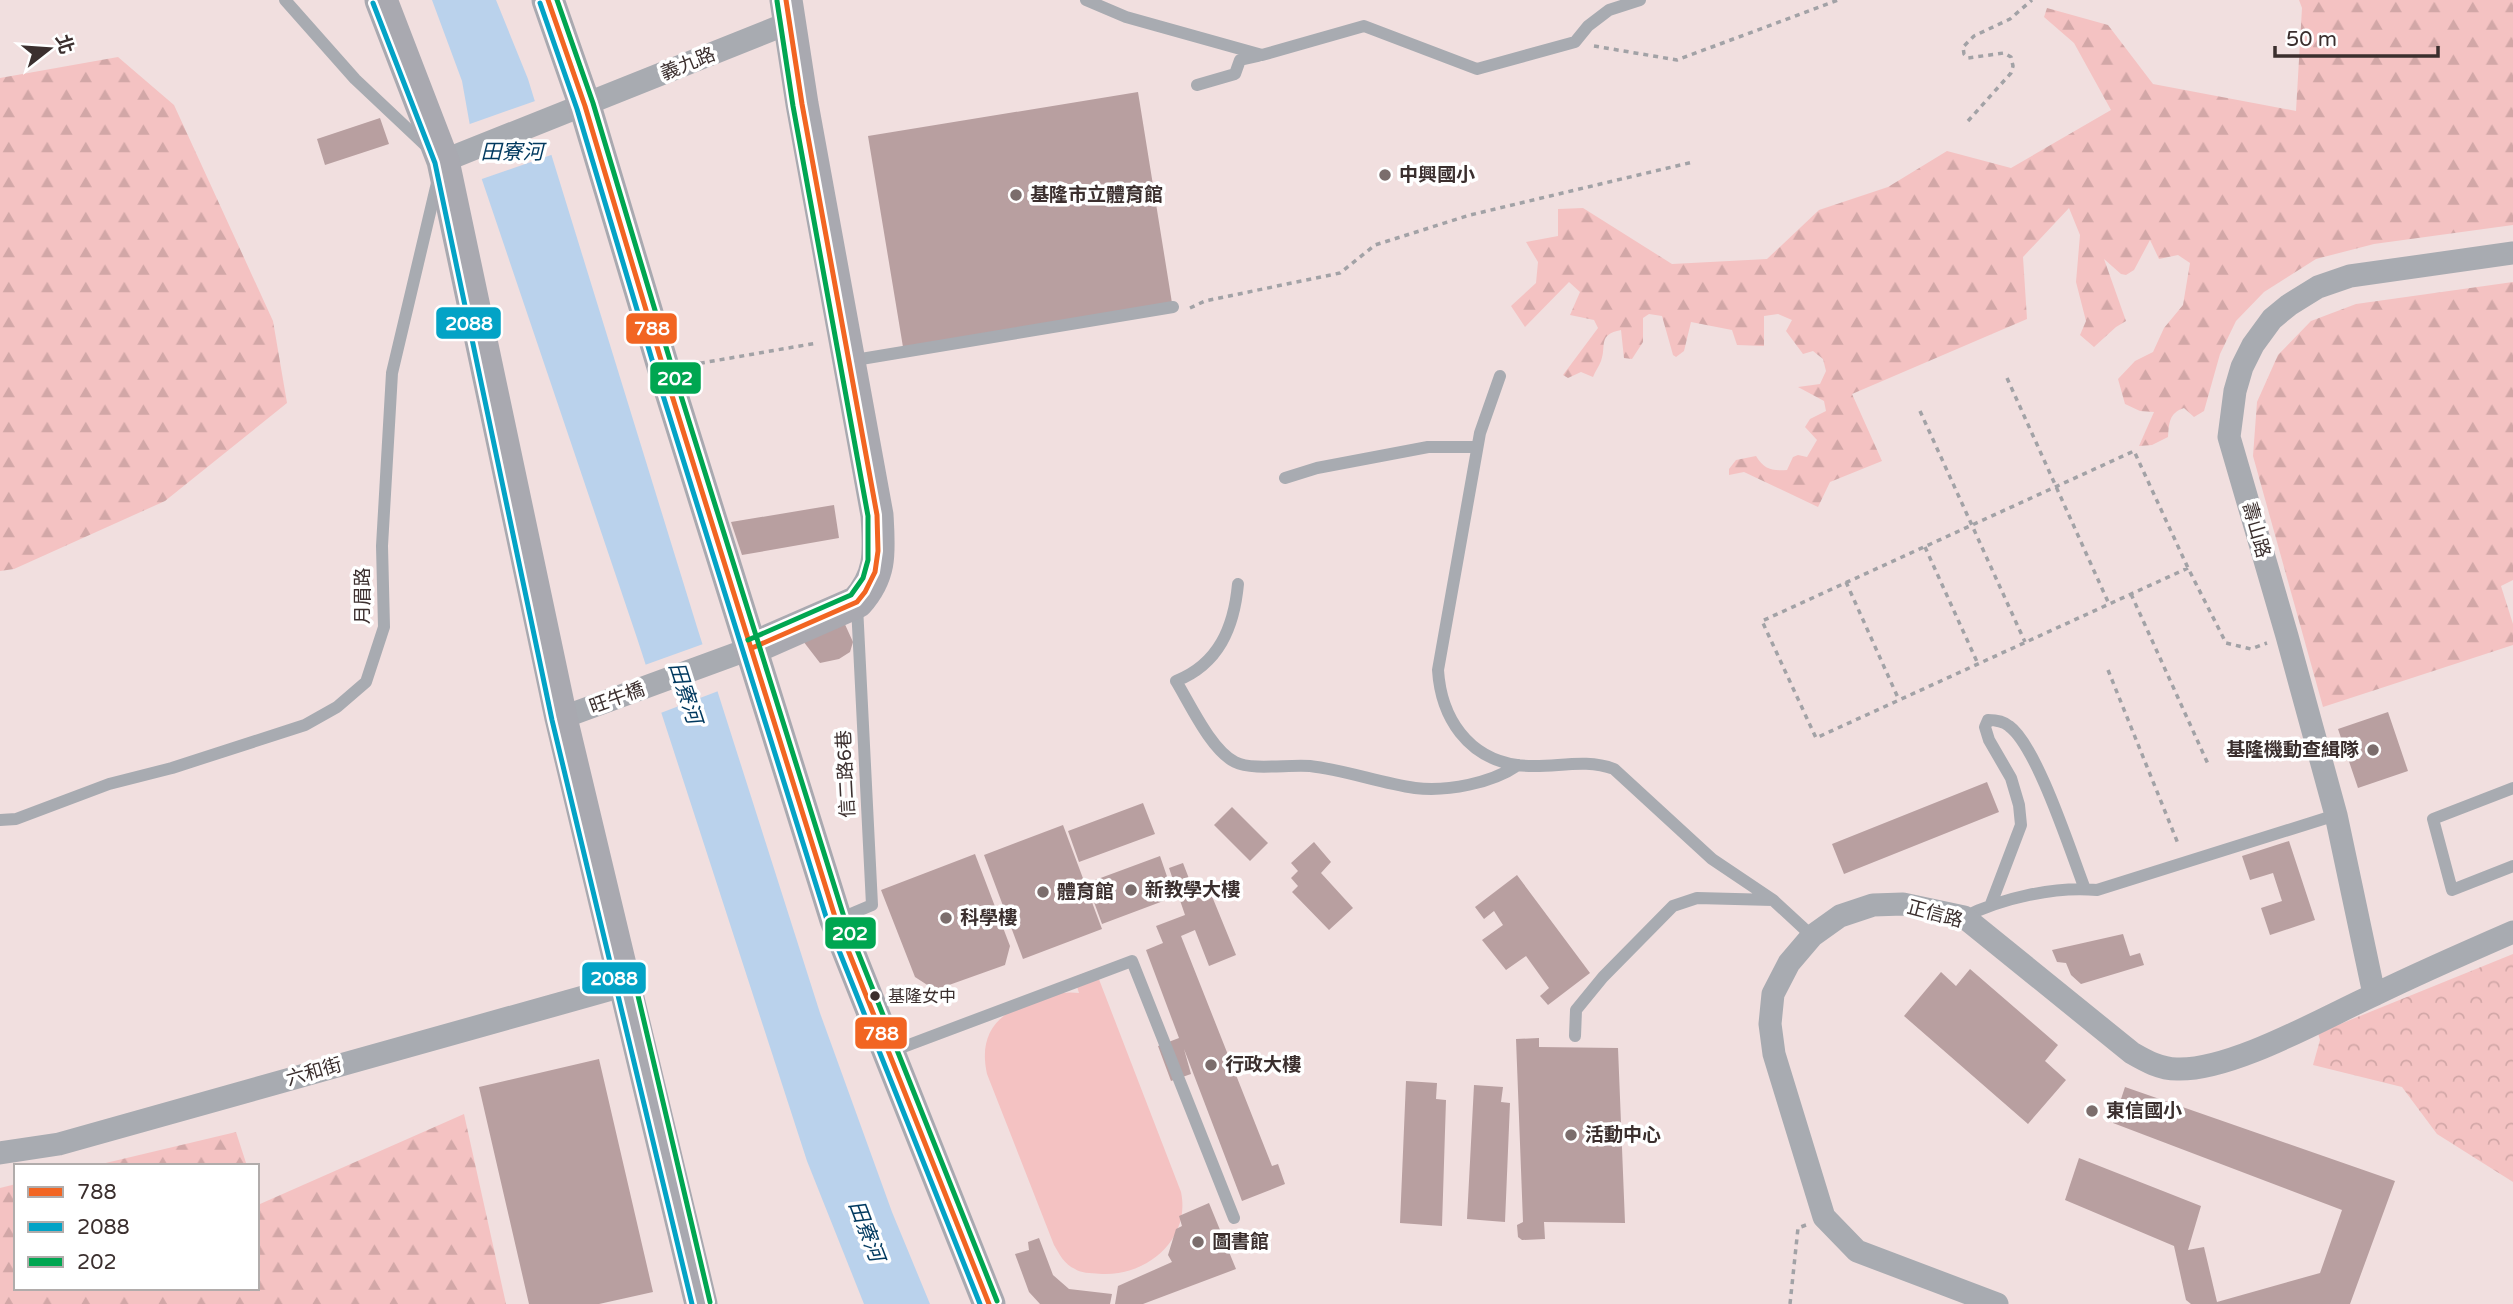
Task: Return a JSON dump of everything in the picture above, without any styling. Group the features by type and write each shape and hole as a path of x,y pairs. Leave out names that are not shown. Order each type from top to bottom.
{"street":[{"path":"380,0 443,161 561,718 701,1304"},
{"path":"548,0 585,106 664,370 836,920 989,1304"},
{"path":"752,648 857,602 869,588 876,572 878,542 877,515 802,103 788,11"},
{"name":"義九路","path":"443,161 585,106 788,11"},
{"name":"壽山路","path":"2374,995 2336,815 2229,437 2235,391 2242,367 2253,345 2272,319 2306,293 2331,282 2381,271 2513,253"},
{"name":"旺牛橋","path":"561,718 752,648"},
{"name":"正信路","path":"1997,1304 1857,1251 1824,1217 1774,1054 1770,1024 1773,994 1789,963 1812,936 1840,916 1873,905 1903,904 1964,917 2132,1053 2161,1068 2190,1069 2225,1061 2309,1027 2513,932"},
{"name":"六和街","path":"0,1153 59,1144 626,985"}],"lane":[{"path":"285,0 355,79 443,161"},
{"path":"1086,0 1126,17 1262,55"},
{"path":"1197,85 1235,74 1240,60 1364,26 1477,69 1575,42 1588,26 1609,10 1640,0"},
{"name":"月眉路","path":"0,820 16,819 109,784 172,768 305,725 337,707 366,682 384,627 382,546 392,373 443,161"},
{"path":"847,349 1178,309"},
{"path":"1500,376 1477,447 1438,670 1441,700 1450,720 1475,749 1517,765 1597,763 1614,769 1712,859 1773,900 1812,936"},
{"path":"1285,478 1317,468 1428,447 1477,447"},
{"path":"1238,584 1230,627 1217,651 1195,674 1176,681 1211,740 1236,762 1259,766 1314,766 1417,788 1466,786 1503,775 1517,765"},
{"name":"信二路6巷","path":"836,920 872,905 857,602"},
{"path":"1991,904 2021,825 2019,805 2011,778 1989,740 1985,727 1988,720 2009,726 2022,740 2035,762 2085,889"},
{"path":"2513,788 2433,819 2452,890 2513,866"},
{"path":"1964,917 1991,904 2076,888 2097,890 2336,815"},
{"path":"1575,1036 1576,1010 1603,977 1673,906 1697,898 1773,900"},
{"path":"889,1052 1132,961 1234,1218"}],"path":[{"path":"1575,42 1677,60 1838,0"},
{"path":"1968,121 2011,74 2013,66 2011,57 2004,53 1968,58 1963,47 1973,36 2010,19 2032,0"},
{"path":"1178,309 1205,300 1340,273 1375,246 1470,215 1693,162"},
{"path":"664,370 847,349"},
{"path":"2007,378 2109,604"},
{"path":"1920,411 2025,642"},
{"path":"2188,568 1815,738 1762,621 2134,451 2226,643 2251,649 2287,636"},
{"path":"1925,547 1978,664"},
{"path":"1846,582 1899,700"},
{"path":"2131,594 2208,764"},
{"path":"2108,670 2186,863"},
{"path":"1790,1304 1798,1228 1824,1217"}],"green space":[{"path":"2299,0 2513,0 2513,225 2374,244 2316,259 2264,292 2236,321 2220,354 2204,411 2194,417 2184,408 2179,410 2171,419 2168,437 2152,445 2139,446 2154,412 2140,411 2125,404 2118,379 2135,361 2153,352 2164,328 2183,305 2190,263 2178,255 2159,259 2150,240 2134,270 2126,275 2121,274 2104,259 2126,321 2094,347 2080,335 2086,321 2076,282 2080,235 2069,208 2023,257 2027,319 1852,394 1882,461 1830,482 1818,507 1744,472 1729,475 1729,469 1736,460 1756,456 1768,468 1787,470 1793,457 1807,457 1817,440 1805,427 1810,419 1826,411 1824,401 1798,387 1820,384 1826,371 1823,359 1813,351 1803,354 1786,331 1792,320 1778,314 1764,316 1764,346 1737,345 1732,330 1691,322 1684,351 1676,357 1673,355 1662,316 1649,314 1643,318 1643,342 1632,359 1624,358 1621,330 1613,332 1604,341 1603,355 1593,377 1581,372 1568,378 1563,375 1598,328 1594,320 1570,315 1580,292 1569,282 1525,327 1511,306 1536,283 1538,262 1526,242 1558,236 1558,209 1583,208 1672,264 1767,259 1819,210 1888,187 1947,151 2011,168 2111,110 2074,43 2044,17 2047,8 2108,25 2153,84 2296,111 2302,8"},
{"path":"118,57 174,105 273,321 287,403 165,501 14,569 0,571 0,78"},
{"path":"2513,282 2513,580 2501,586 2513,624 2513,645 2323,707 2253,456 2257,402 2278,355 2311,321 2356,304"},
{"path":"2513,954 2513,1182 2437,1134 2402,1087 2313,1065 2320,1040 2318,1033"},
{"path":"1095,969 1181,1192 1182,1209 1179,1225 1162,1251 1135,1269 1102,1274 1081,1272 1071,1267 1054,1245 987,1074 985,1060 989,1036 1001,1018 1036,1000 1063,993 1079,993 1074,977"},
{"path":"464,1114 506,1304 0,1304 0,1188 14,1184 14,1290 259,1290 259,1202 260,1204"},
{"path":"236,1132 246,1164 101,1164"}],"water":[{"name":"田寮河","path":"432,0 496,0 528,79 697,627 820,1013 892,1212 930,1304 864,1304 807,1161 637,638 477,165 462,81"}],"pier":[{"path":"538,100 554,154 479,180 467,125"},
{"path":"706,643 721,690 658,714 642,666"}],"building":[{"name":"基隆市立體育館","path":"1138,92 1172,303 903,347 868,136"},
{"path":"380,118 389,144 325,165 317,139"},
{"path":"834,505 839,538 742,555 731,522"},
{"path":"843,620 853,642 850,652 839,659 820,663 803,641"},
{"name":"基隆機動查緝隊","path":"2388,712 2408,771 2358,788 2338,729"},
{"path":"1987,782 1999,812 1844,874 1832,844"},
{"path":"1143,803 1155,834 1079,862 1068,831"},
{"path":"1232,807 1268,843 1250,861 1214,825"},
{"name":"體育館","path":"1063,825 1102,929 1023,959 984,855"},
{"path":"2289,841 2315,920 2270,935 2261,908 2282,901 2273,873 2250,880 2242,856"},
{"path":"1314,842 1331,862 1321,873 1353,908 1329,930 1292,892 1298,886 1291,878 1298,871 1291,863"},
{"name":"科學樓","path":"975,854 1010,946 1005,965 935,990 915,977 881,890"},
{"name":"新教學大樓","path":"1160,856 1174,897 1102,924 1087,883"},
{"name":"行政大樓","path":"1183,863 1193,889 1207,884 1236,955 1209,966 1195,930 1181,936 1272,1166 1278,1164 1285,1184 1242,1201 1184,1049 1191,1074 1171,1081 1158,1046 1179,1038 1146,950 1163,943 1156,926 1185,915 1169,868"},
{"path":"1517,875 1590,973 1548,1005 1540,996 1549,988 1526,956 1506,970 1482,940 1503,925 1494,911 1484,919 1475,907"},
{"path":"2123,934 2130,956 2140,953 2144,965 2081,984 2071,975 2066,963 2057,962 2052,950"},
{"path":"1970,969 2058,1045 2045,1061 2066,1080 2028,1124 1904,1016 1941,972 1956,986"},
{"name":"活動中心","path":"1539,1038 1539,1047 1618,1048 1625,1223 1544,1222 1545,1239 1522,1240 1518,1237 1517,1225 1523,1222 1516,1039"},
{"path":"599,1059 653,1292 599,1304 529,1304 479,1087"},
{"path":"1406,1081 1437,1083 1436,1099 1446,1100 1442,1226 1400,1223"},
{"path":"1474,1085 1503,1087 1501,1102 1510,1103 1505,1222 1467,1219"},
{"path":"2125,1087 2395,1181 2350,1304 2191,1304 2186,1300 2174,1246 2065,1200 2079,1158 2201,1206 2188,1250 2204,1247 2217,1302 2320,1273 2342,1210 2113,1123"},
{"name":"圖書館","path":"1209,1203 1236,1269 1143,1304 1115,1304 1118,1286 1172,1262 1168,1255 1176,1229 1182,1226 1179,1216"},
{"path":"1039,1238 1053,1275 1069,1289 1112,1294 1110,1304 1040,1304 1029,1292 1015,1254 1029,1250 1028,1242"}],"transit line":[{"name":"788","path":"548,0 585,106 664,370 836,920 989,1304"},
{"name":"202","path":"557,0 593,103 672,367 844,917 997,1301"},
{"name":"788","path":"752,648 857,602 875,572 878,551 877,515 802,104 786,0"},
{"name":"202","path":"748,640 851,595 863,578 868,560 868,516 793,106 777,1"},
{"name":"2088","path":"373,3 435,163 552,720 692,1304"},
{"name":"2088","path":"540,3 577,109 656,373 828,923 980,1304"},
{"name":"202","path":"635,983 710,1302"}],"place":[{"name":"中興國小","path":"1385,175"},
{"name":"基隆市立體育館","path":"1016,195"},
{"name":"基隆機動查緝隊","path":"2373,750"},
{"name":"新教學大樓","path":"1131,890"},
{"name":"體育館","path":"1043,892"},
{"name":"科學樓","path":"946,918"},
{"name":"基隆女中","path":"875,996"},
{"name":"行政大樓","path":"1211,1065"},
{"name":"東信國小","path":"2092,1111"},
{"name":"活動中心","path":"1571,1135"},
{"name":"圖書館","path":"1198,1242"}]}
